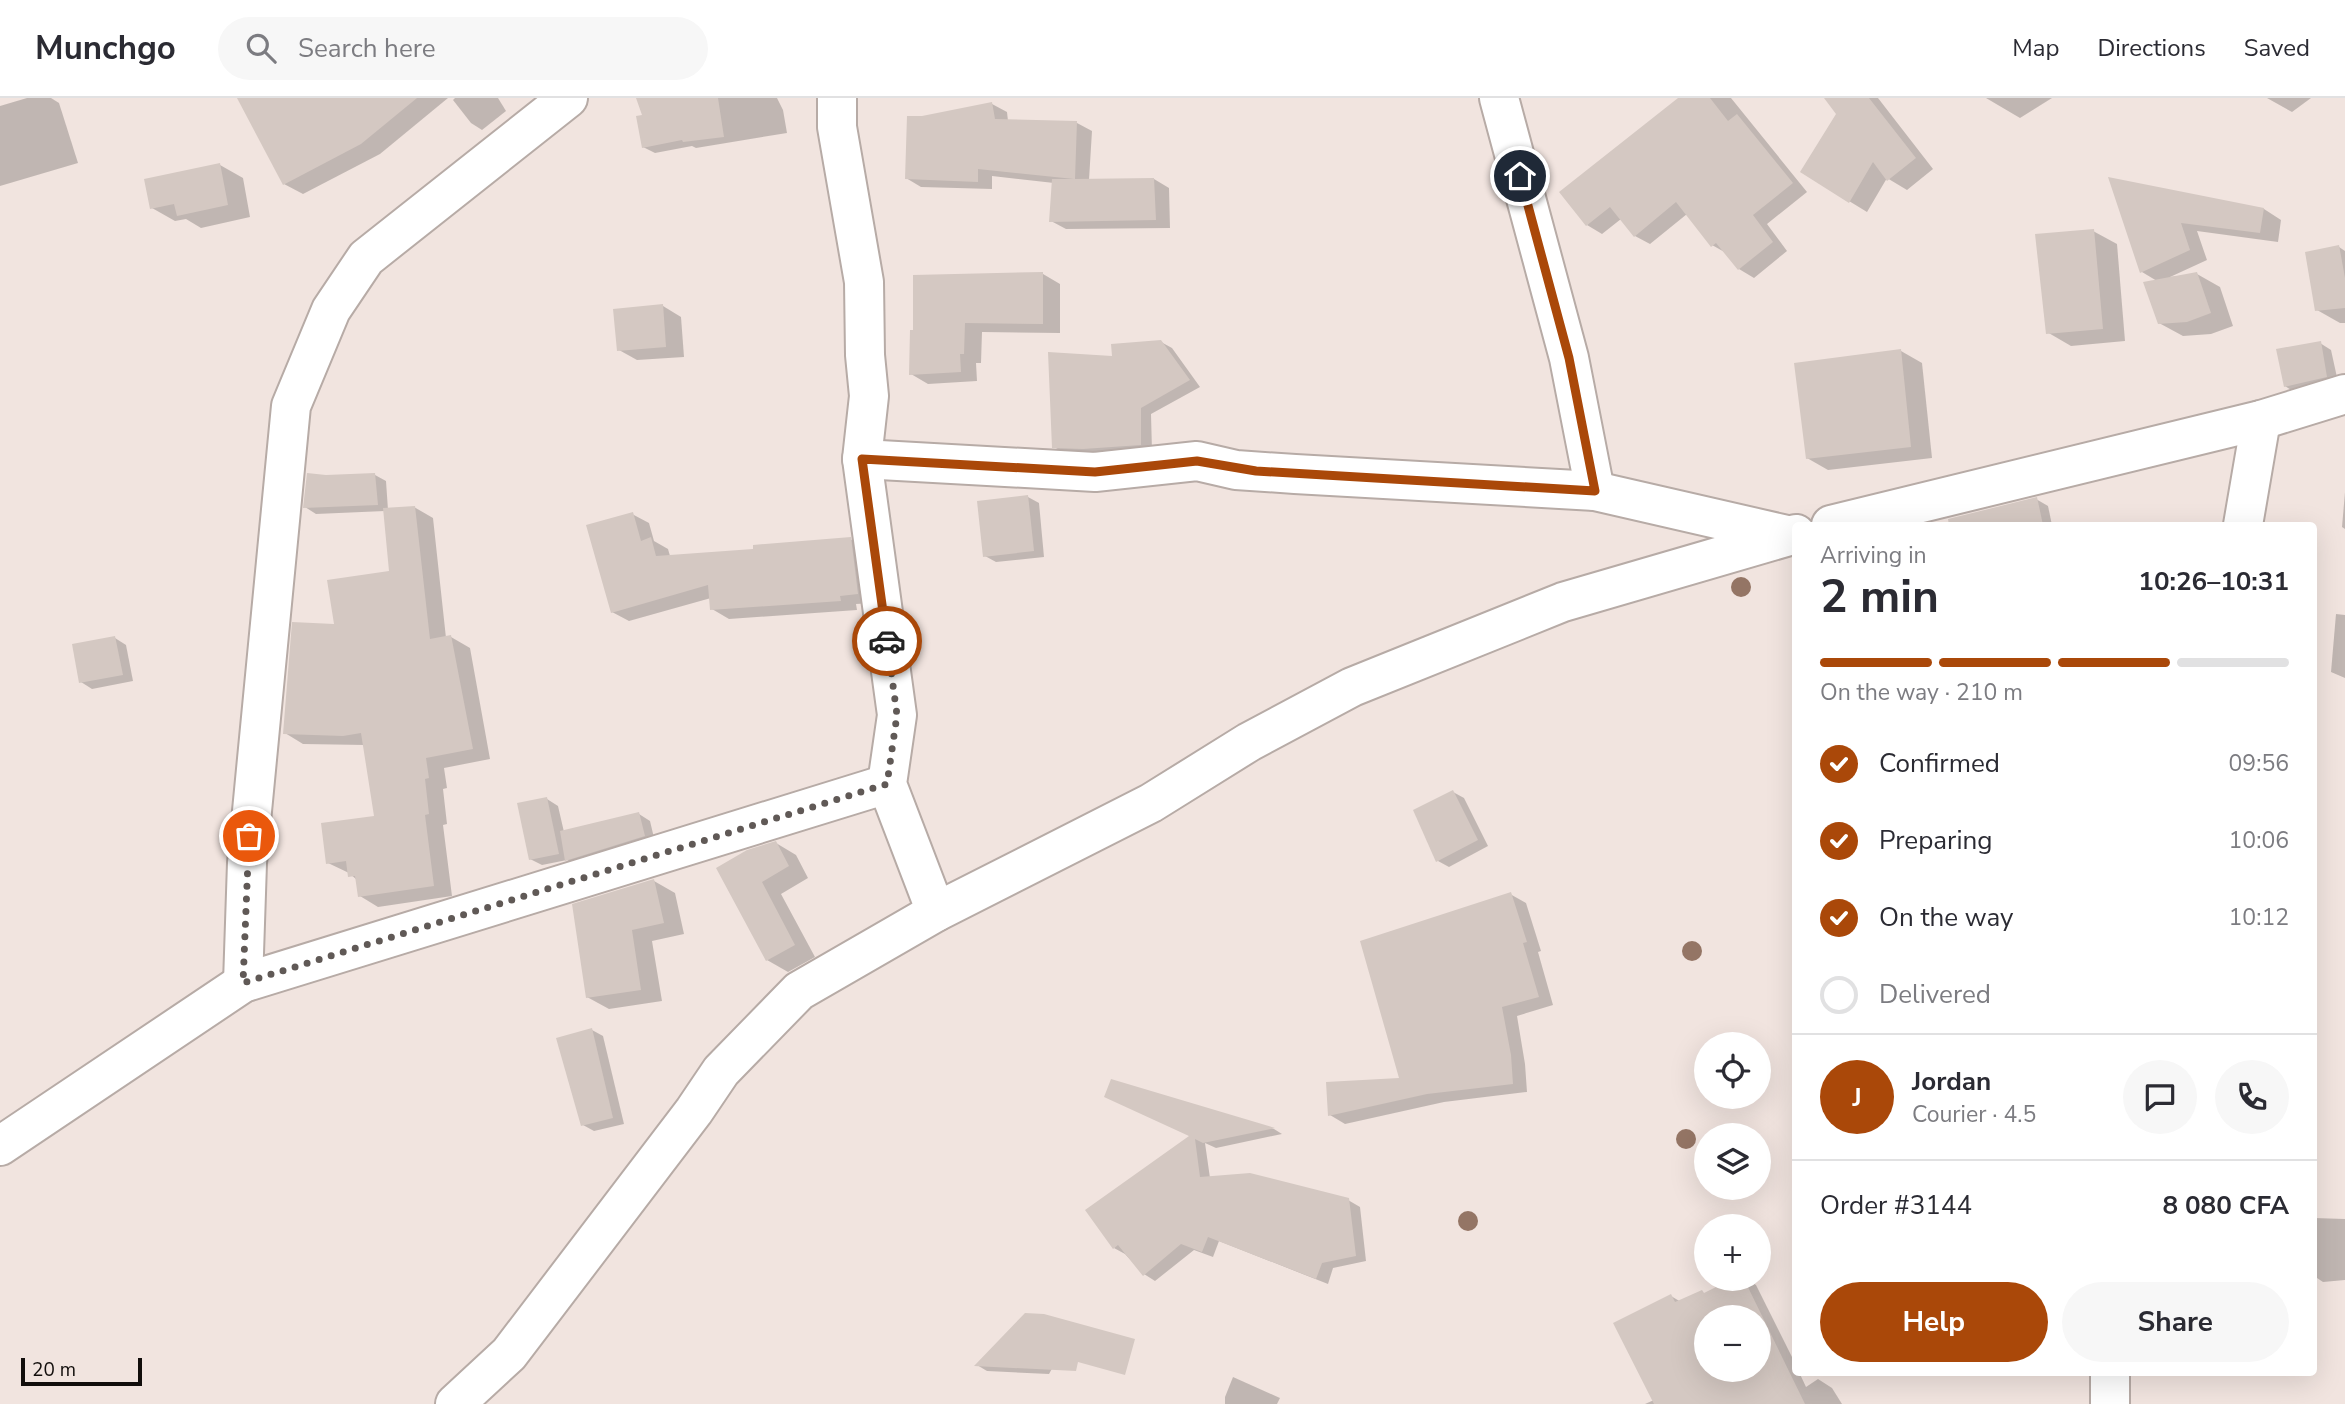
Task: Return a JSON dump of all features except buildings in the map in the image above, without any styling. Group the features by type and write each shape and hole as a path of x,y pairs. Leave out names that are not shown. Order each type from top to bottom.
{"street":[{"path":"243,983 247,863 291,406 331,310 366,258 568,98"},
{"path":"837,98 838,127 864,282 865,355 869,396 862,459 897,715 887,784 936,912"},
{"path":"1499,98 1569,358 1595,491"},
{"path":"1844,522 2261,420 2345,394"},
{"path":"2244,522 2261,420"},
{"path":"862,459 1095,472 1197,461 1236,470 1595,491 1792,535"},
{"path":"455,1404 509,1354 694,1111 721,1071 799,991 936,912 1151,803 1249,742 1352,687 1563,602 1792,535"},
{"path":"0,1146 243,983 887,784"},
{"path":"2110,1376 2110,1404"}],"way so far":[{"path":"249,836 243,983 887,784 897,715 887,641"}],"route":[{"path":"887,641 862,459 1095,472 1197,461 1236,470 1595,491 1569,358 1520,176"}]}
